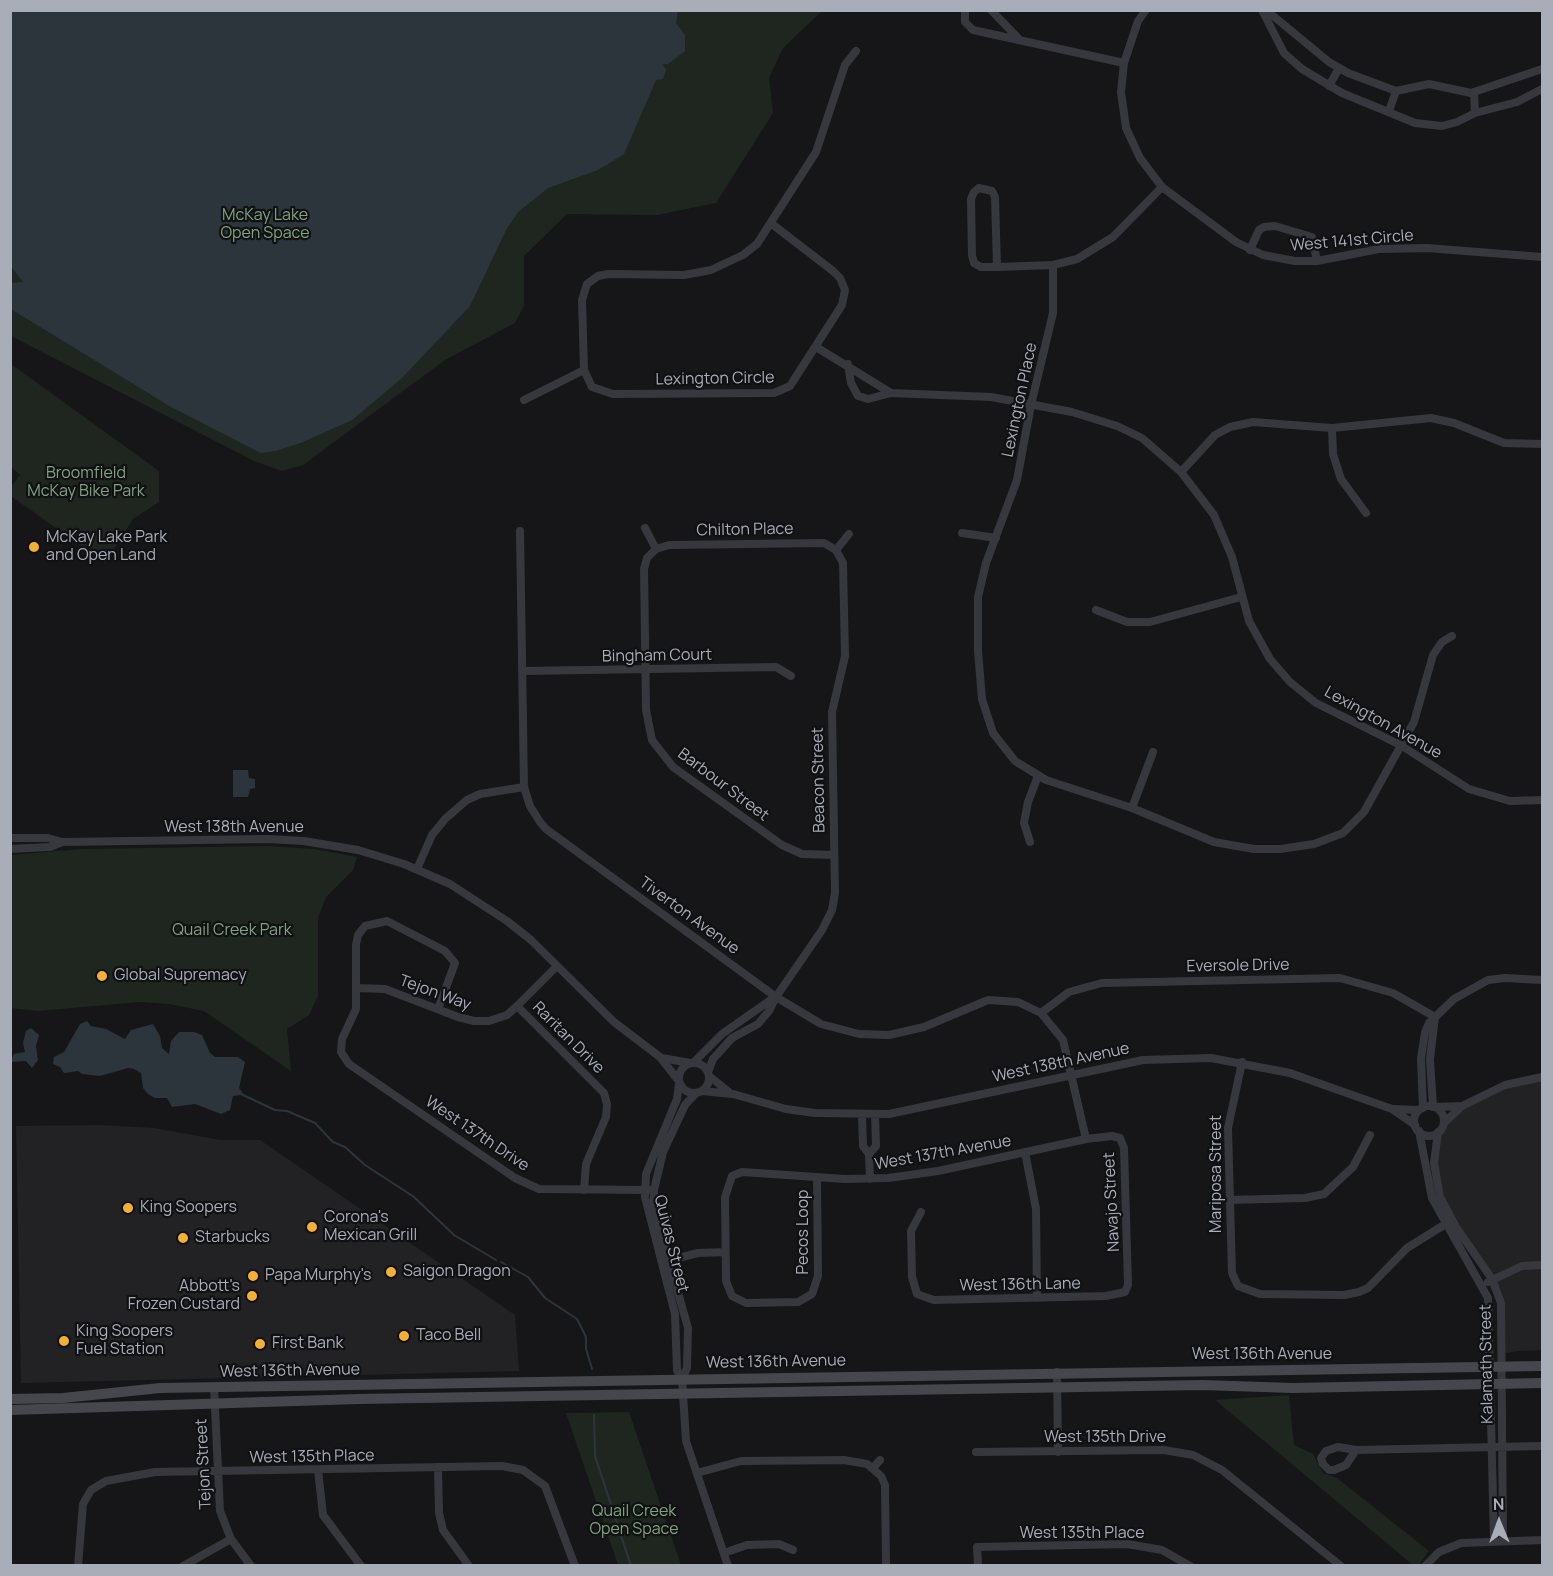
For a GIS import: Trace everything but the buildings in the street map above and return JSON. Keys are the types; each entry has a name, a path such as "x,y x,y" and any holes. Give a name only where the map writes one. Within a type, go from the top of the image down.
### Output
{"main road":[{"name":"West 136th Avenue","path":"10,1399 63,1398 133,1389 214,1387 1542,1366"},
{"name":"West 136th Avenue","path":"10,1410 214,1402 1057,1387 1202,1385 1293,1388 1542,1383"}],"street":[{"path":"965,10 965,22 973,30 1124,63"},
{"path":"991,10 1019,39"},
{"name":"West 141st Circle","path":"1146,10 1138,21 1124,63 1121,92 1126,128 1140,158 1162,187 1250,250 1285,261 1317,261 1378,249 1427,248 1542,257"},
{"path":"1264,10 1339,68 1396,91 1429,84 1474,92 1542,69"},
{"path":"1264,10 1284,53 1329,86 1415,123 1442,126 1457,122 1475,113 1517,102 1542,89"},
{"path":"524,400 584,370 582,297 591,279 608,274 684,274 711,270 751,249 764,237 816,152 845,65 856,51"},
{"path":"1329,86 1339,68"},
{"path":"1389,111 1396,91"},
{"path":"1474,92 1475,113"},
{"path":"996,267 995,197 992,191 979,188 971,199 972,255 974,263 981,267 996,267 1053,265 1077,259 1113,237 1162,187"},
{"name":"Lexington Circle","path":"584,370 592,387 607,394 774,393 790,386 842,305 845,290 843,283 833,271 772,224"},
{"path":"1250,250 1259,230 1264,226 1275,226 1312,237 1317,261"},
{"name":"Lexington Place","path":"1053,265 1053,313 1031,405 1017,480 984,569 978,597 978,651 982,699 999,743 1015,761 1038,776 1132,808 1195,836 1224,845 1254,849 1280,849 1314,844 1343,832 1360,818 1402,746 1421,704 1433,655 1439,645 1452,636"},
{"path":"816,346 891,393"},
{"name":"Lexington Avenue","path":"848,364 851,383 858,396 868,399 891,393 963,394 1031,405 1072,412 1131,432 1152,445 1181,472 1214,515 1232,557 1241,597 1259,642 1290,682 1327,710 1402,746 1477,793 1510,801 1542,800"},
{"path":"1181,472 1215,435 1241,423 1265,422 1332,428 1431,418 1454,423 1495,441 1526,446 1542,444"},
{"path":"1332,428 1333,454 1341,479 1366,513"},
{"path":"645,528 656,549"},
{"name":"Tiverton Avenue","path":"520,531 524,787 530,806 546,829 776,996 821,1024 859,1034 889,1035 924,1027 988,1000 1017,1002 1041,1013 1064,1040 1072,1074"},
{"path":"962,533 996,538"},
{"path":"836,550 849,534"},
{"name":"Chilton Place","path":"656,549 669,545 824,543 836,550"},
{"name":"Barbour Street","path":"656,549 647,558 644,569 648,727 657,748 673,767 782,845 802,854 834,855"},
{"name":"Beacon Street","path":"709,1074 713,1059 732,1038 758,1024 769,1011 776,996 822,930 832,910 835,893 832,712 845,657 843,563 836,550"},
{"path":"1096,610 1127,622 1150,622 1241,597"},
{"name":"Bingham Court","path":"522,671 777,667 791,676"},
{"path":"1132,808 1153,752"},
{"path":"1030,842 1024,823 1028,802 1038,776"},
{"path":"417,869 432,835 445,819 467,800 480,794 524,787"},
{"name":"West 138th Avenue","path":"10,838 48,838 62,842 268,839 304,841 365,852 417,869 450,884 491,909 531,940 614,1022 660,1057 679,1082"},
{"name":"West 138th Avenue","path":"10,849 50,847 62,842"},
{"path":"356,988 358,935 364,926 387,921 445,951 455,963 438,1009"},
{"name":"Tejon Way","path":"356,988 385,989 438,1009 482,1022 498,1019 517,1006 557,966"},
{"name":"Eversole Drive","path":"1041,1013 1069,992 1102,983 1340,978 1393,993 1435,1017"},
{"path":"1542,980 1505,978 1488,980 1454,999 1435,1017 1425,1032 1421,1058 1421,1109 1415,1117 1417,1128 1426,1135 1438,1132 1462,1106 1505,1085 1542,1077"},
{"name":"West 137th Drive","path":"356,988 355,1017 342,1039 340,1052 349,1065 515,1178 539,1189 654,1190"},
{"name":"Beacon Street","path":"692,1063 722,1034 776,996"},
{"name":"Raritan Drive","path":"517,1006 604,1093 607,1104 606,1117 585,1164 584,1190"},
{"path":"1435,1017 1430,1059 1433,1107 1443,1115 1444,1123"},
{"name":"West 138th Avenue","path":"660,1057 692,1063"},
{"name":"West 138th Avenue","path":"699,1092 733,1094 786,1109 862,1115 913,1110 1143,1060 1200,1058 1242,1062 1290,1072 1392,1109 1417,1128"},
{"name":"Mariposa Street","path":"1242,1062 1228,1128 1232,1273 1238,1286 1260,1294 1304,1296 1344,1295 1359,1292 1368,1288 1407,1248 1448,1222"},
{"path":"692,1063 702,1065 709,1074 708,1084 699,1092 686,1091 679,1082 682,1067 692,1063"},
{"name":"West 138th Avenue","path":"709,1074 733,1094"},
{"name":"Navajo Street","path":"1072,1074 1086,1139 1112,1136 1120,1138 1124,1148 1129,1275 1125,1292"},
{"name":"Quivas Street","path":"679,1082 677,1099 653,1151 645,1190 648,1214 675,1314 677,1370 682,1379 685,1434 728,1566"},
{"name":"Quivas Street","path":"682,1379 687,1368 688,1328 654,1207 654,1190 663,1152 685,1105 699,1092"},
{"path":"1421,1109 1462,1106"},
{"name":"West 138th Avenue","path":"1392,1109 1421,1109"},
{"path":"869,1154 876,1146 875,1114"},
{"path":"862,1115 863,1146 869,1154 870,1179"},
{"name":"Kalamath Street","path":"1417,1128 1429,1187 1482,1285 1489,1307 1490,1366 1496,1384 1502,1446 1503,1540"},
{"name":"Kalamath Street","path":"1438,1132 1435,1175 1448,1222 1492,1280 1501,1303 1502,1366 1496,1384 1492,1446 1494,1541"},
{"path":"1230,1200 1305,1198 1323,1194 1353,1167 1370,1135"},
{"name":"West 137th Avenue","path":"732,1176 752,1171 817,1178 870,1179 938,1171 1086,1139"},
{"path":"1025,1152 1036,1209 1037,1298"},
{"name":"Pecos Loop","path":"732,1176 725,1197 728,1289 738,1300 746,1303 798,1302 812,1294 818,1276 817,1178"},
{"name":"West 136th Lane","path":"921,1212 911,1231 912,1277 917,1294 934,1300 1106,1296 1125,1292"},
{"path":"670,1260 698,1253 725,1252"},
{"path":"1482,1285 1522,1266 1542,1265"},
{"path":"1057,1372 1058,1452"},
{"name":"Tejon Street","path":"214,1387 219,1511 231,1539 251,1566"},
{"path":"1356,1450 1542,1446"},
{"name":"West 135th Drive","path":"976,1452 1164,1450 1184,1453 1207,1461 1341,1566"},
{"path":"697,1473 741,1461 856,1460 873,1467 883,1481 886,1492 886,1566"},
{"path":"873,1467 880,1460"},
{"name":"West 135th Place","path":"78,1566 83,1504 91,1490 106,1481 136,1475 216,1472 511,1466 535,1476 551,1497 574,1566"},
{"path":"438,1467 439,1513 443,1530 469,1566"},
{"path":"318,1470 322,1515 361,1566"},
{"path":"183,1566 231,1539"},
{"path":"1425,1566 1446,1548 1468,1542 1542,1540"},
{"path":"724,1552 747,1545 779,1544 793,1550"},
{"name":"West 135th Place","path":"978,1566 978,1547 1138,1545 1161,1550 1190,1566"}],"shaded area":[{"name":"McKay Lake Open Space","path":"11,10 678,11 676,23 685,35 685,51 668,64 663,64 666,70 663,79 656,80 624,154 598,170 548,188 518,212 506,230 470,306 402,378 352,420 303,442 276,451 261,453 171,407 11,309 11,283 23,282 10,265"},
{"path":"233,770 248,770 249,778 255,779 255,788 250,789 248,797 233,797"},
{"path":"87,1021 91,1026 106,1029 125,1039 131,1030 153,1024 160,1036 162,1048 169,1054 171,1041 179,1032 194,1032 202,1035 210,1053 215,1057 238,1057 245,1062 239,1088 241,1095 233,1096 230,1110 221,1114 195,1104 172,1107 167,1098 155,1098 148,1094 143,1088 141,1073 134,1069 128,1068 100,1076 82,1074 78,1071 64,1073 60,1067 53,1064 54,1057 64,1052 80,1024"},
{"path":"31,1028 39,1035 36,1046 38,1060 32,1068 26,1061 10,1062 14,1054 25,1052 23,1043 26,1031"},
{"path":"1542,1077 1542,1350 1502,1354 1501,1303 1492,1280 1452,1220 1435,1175 1438,1133 1444,1123 1487,1093"},
{"path":"101,1125 154,1128 220,1140 260,1140 515,1315 519,1371 21,1383 16,1126"}],"green space":[{"name":"McKay Lake Open Space","path":"823,10 783,48 769,78 773,113 716,203 657,215 567,214 524,256 524,306 515,323 445,360 303,465 282,471 254,461 11,336 10,11"},
{"name":"Broomfield McKay Bike Park","path":"11,364 159,471 159,502 133,519 105,563 11,496 11,487 20,475 11,467"},
{"name":"Quail Creek Park","path":"268,846 314,849 357,857 353,870 326,897 318,918 318,996 309,1015 287,1029 291,1071 204,1011 169,1004 140,1002 38,1011 11,1008 11,855 82,849"},
{"path":"1289,1395 1294,1445 1313,1454 1323,1473 1337,1478 1429,1551 1419,1565 1413,1565 1215,1400"},
{"name":"Quail Creek Open Space","path":"629,1412 681,1565 618,1565 566,1413"}],"waterway":[{"path":"241,1094 275,1110 287,1111 315,1123 333,1142 345,1147 365,1165 414,1197 454,1235 496,1260"},
{"path":"501,1262 528,1277 545,1298 577,1319 586,1337 586,1349 592,1369"},
{"path":"594,1415 595,1456 631,1566"}],"place":[{"name":"McKay Lake Park and Open Land","path":"34,547"},
{"name":"Global Supremacy","path":"102,976"},
{"name":"King Soopers","path":"128,1208"},
{"name":"Corona's Mexican Grill","path":"312,1227"},
{"name":"Starbucks","path":"183,1238"},
{"name":"Saigon Dragon","path":"391,1272"},
{"name":"Papa Murphy's","path":"253,1276"},
{"name":"Abbott's Frozen Custard","path":"252,1296"},
{"name":"Taco Bell","path":"404,1336"},
{"name":"King Soopers Fuel Station","path":"64,1341"},
{"name":"First Bank","path":"260,1344"}]}
